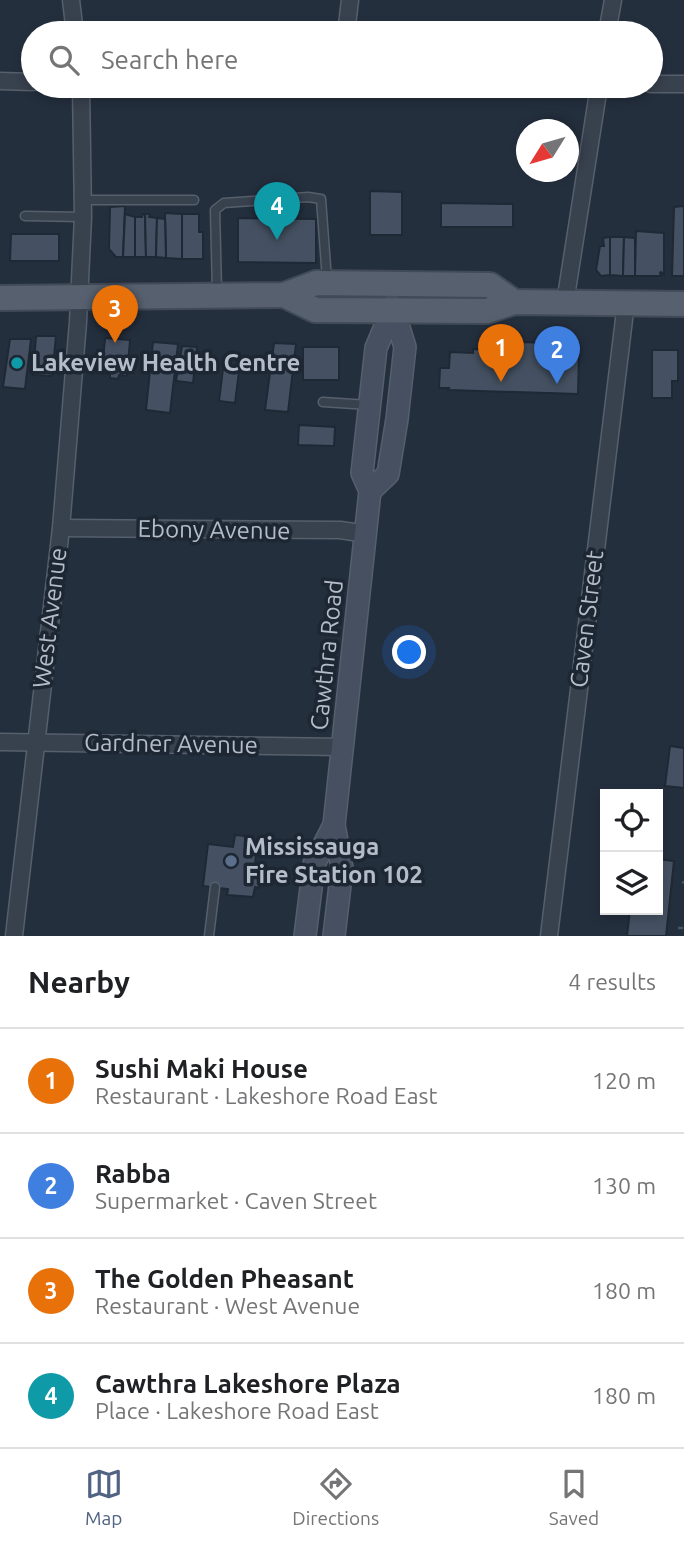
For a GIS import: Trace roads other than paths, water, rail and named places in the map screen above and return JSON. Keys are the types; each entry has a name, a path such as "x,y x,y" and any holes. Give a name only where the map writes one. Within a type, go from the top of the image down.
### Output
{"main road":[{"path":"0,298 284,295 316,283 393,283 490,285 514,302"},
{"name":"Cawthra Road","path":"334,936 342,868 334,825 370,491 362,473 376,348 392,310 393,283"},
{"path":"284,295 315,310 487,311 514,302 684,304"},
{"name":"Cawthra Road","path":"370,491 388,474 397,419 405,347 392,310"},
{"name":"Cawthra Road","path":"304,936 314,864 334,825"}],"street":[{"path":"71,0 74,21"},
{"path":"347,21 350,0"},
{"path":"609,21 613,0"},
{"path":"0,81 21,82"},
{"path":"663,84 684,84"},
{"name":"West Avenue","path":"14,936 61,528 79,299 82,208 80,98"},
{"path":"565,303 597,98"},
{"name":"Caven Street","path":"549,936 626,303"},
{"name":"Ebony Avenue","path":"61,528 340,530 367,534"},
{"name":"Gardner Avenue","path":"0,742 343,747"}],"lane":[{"path":"217,297 215,210 224,203 307,197 321,199 327,283"},
{"path":"25,216 82,208 194,201"},
{"path":"323,402 370,405"},
{"path":"209,936 215,887"}],"place":[{"name":"Cawthra Lakeshore Plaza","path":"277,240"},
{"name":"The Golden Pheasant","path":"115,343"},
{"name":"Lakeview Health Centre","path":"17,363"},
{"name":"Sushi Maki House","path":"501,382"},
{"name":"Rabba","path":"557,384"},
{"name":"Mississauga Fire Station 102","path":"231,861"}]}
